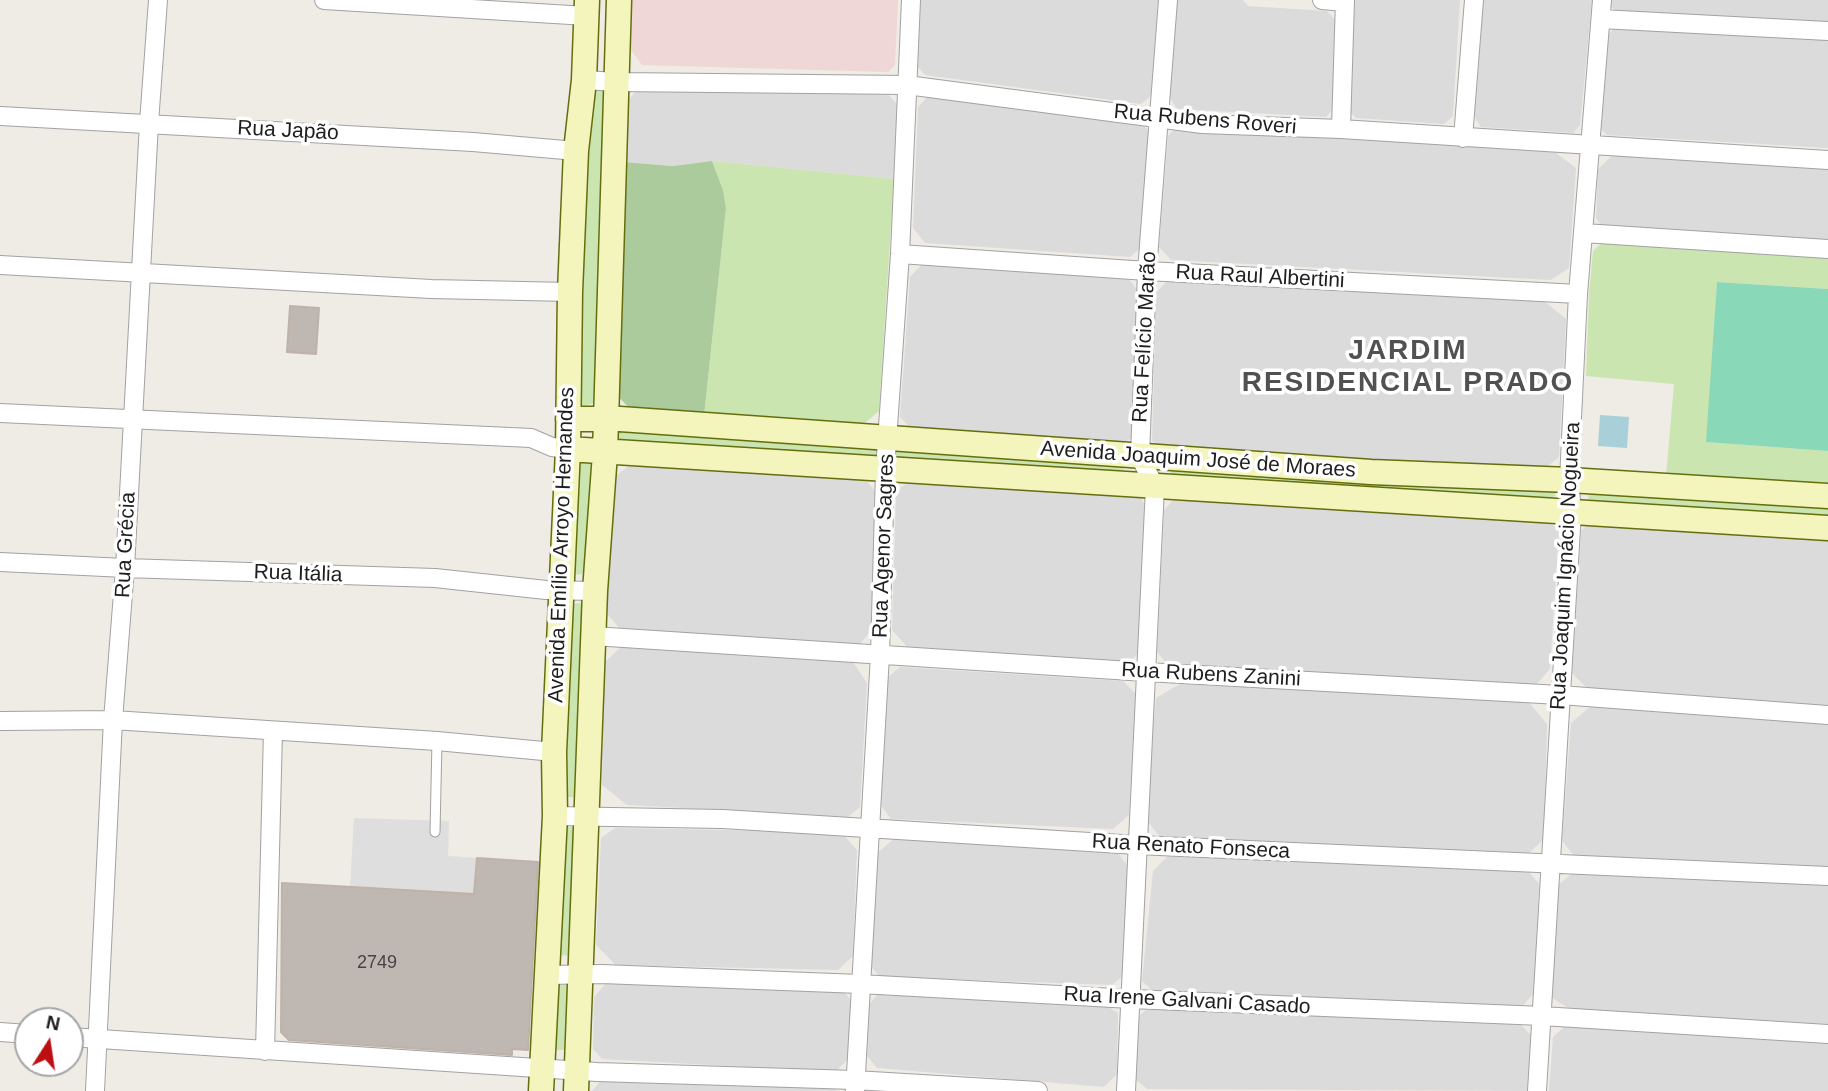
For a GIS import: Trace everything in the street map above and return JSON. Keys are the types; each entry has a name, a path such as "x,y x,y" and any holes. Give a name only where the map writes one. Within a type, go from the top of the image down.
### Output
{"street":[{"name":"Rua Grécia","path":"95,1091 113,720 125,568 158,0"},
{"path":"324,0 587,8"},
{"name":"Avenida Emílio Arroyo Hernandes","path":"577,1080 595,591 605,453 619,0"},
{"name":"Rua Agenor Sagres","path":"855,1085 880,655 885,470 900,254 911,0"},
{"name":"Rua Felício Marão","path":"1155,486 1140,457 1147,271 1168,0"},
{"path":"1322,0 1345,1 1341,130"},
{"path":"1463,138 1475,0"},
{"name":"Rua Joaquim Ignácio Nogueira","path":"1537,1091 1572,512 1569,480 1578,294 1602,0"},
{"name":"Avenida Emílio Arroyo Hernandes","path":"542,1079 555,816 554,752 568,449 570,292 576,151 584,80 587,8"},
{"path":"1601,19 1828,31"},
{"name":"Rua Rubens Roveri","path":"584,80 908,85 1202,124 1828,160"},
{"name":"Rua Japão","path":"0,117 473,142 576,151"},
{"path":"1584,233 1828,248"},
{"name":"Rua Raul Albertini","path":"900,254 1147,271 1578,294"},
{"path":"0,265 431,289 570,292"},
{"path":"0,413 531,438 552,447 568,449"},
{"name":"Avenida Joaquim José de Moraes","path":"568,419 605,418 1371,472 1569,480 1828,496"},
{"path":"531,438 552,430 568,419"},
{"name":"Avenida Joaquim José de Moraes","path":"568,449 1372,502 1828,528"},
{"path":"1126,1091 1155,486"},
{"name":"Rua Itália","path":"0,562 435,578 595,591"},
{"name":"Rua Rubens Zanini","path":"593,636 1146,672 1560,695 1828,715"},
{"path":"0,722 113,720 437,741 554,752"},
{"path":"265,1051 273,731"},
{"name":"Rua Renato Fonseca","path":"555,816 723,819 1137,845 1828,876"},
{"name":"Rua Irene Galvani Casado","path":"546,975 602,974 860,984 1131,999 1542,1016 1828,1034"},
{"path":"84,1038 265,1051 542,1079 1038,1091"}],"lane":[{"path":"435,832 437,741"}],"shaded area":[{"path":"629,0 898,0 895,65 888,72 642,65 628,46"},
{"path":"920,0 1158,0 1151,96 1141,104 925,75 917,66"},
{"path":"1176,0 1243,0 1248,6 1327,11 1336,21 1333,109 1326,117 1177,109 1170,98"},
{"path":"1352,0 1460,0 1453,116 1444,124 1356,118 1348,110"},
{"path":"1483,0 1592,0 1580,125 1573,133 1481,127 1474,116"},
{"path":"1611,0 1828,0 1828,25 1618,14 1610,5"},
{"path":"1617,26 1828,37 1828,148 1607,135 1599,127 1608,34"},
{"path":"643,82 885,91 897,104 894,179 712,161 673,166 625,162 627,102"},
{"path":"930,94 1141,123 1151,133 1142,247 1130,257 925,243 913,228 918,107"},
{"path":"1177,127 1552,150 1576,168 1569,268 1551,280 1171,260 1159,247 1168,136"},
{"path":"1614,154 1828,166 1828,242 1603,228 1596,218 1598,169"},
{"path":"923,263 1128,277 1139,293 1133,436 1122,447 912,430 900,417 910,277"},
{"path":"1169,279 1543,300 1566,319 1559,457 1543,470 1161,449 1152,441 1156,293"},
{"path":"635,461 862,475 875,491 871,631 859,645 620,629 604,610 613,478"},
{"path":"912,478 1136,491 1147,508 1140,652 1129,662 908,648 892,630 896,492"},
{"path":"1179,494 1544,516 1559,531 1550,669 1536,685 1167,664 1157,652 1164,510"},
{"path":"1594,519 1828,535 1828,706 1587,688 1572,673 1581,531"},
{"path":"623,645 853,662 867,683 860,807 848,817 627,805 602,785 604,663"},
{"path":"900,667 1123,681 1136,694 1129,815 1113,829 891,819 880,804 886,679"},
{"path":"1180,684 1527,700 1547,724 1544,839 1529,853 1161,838 1144,817 1156,698"},
{"path":"1591,706 1828,723 1828,867 1575,857 1562,841 1571,723"},
{"path":"354,818 449,821 448,856 477,858 474,894 350,887"},
{"path":"615,828 841,832 857,850 853,956 838,970 616,965 596,945 601,838"},
{"path":"895,838 1117,852 1128,866 1124,975 1112,985 880,977 870,965 877,853"},
{"path":"1172,852 1529,872 1539,884 1534,993 1520,1009 1154,992 1142,981 1153,871"},
{"path":"1574,872 1828,884 1828,1024 1573,1011 1552,998 1558,885"},
{"path":"608,981 842,988 851,1001 848,1059 835,1072 602,1059 593,1049 594,997"},
{"path":"880,991 1103,1003 1118,1013 1117,1074 1104,1087 877,1068 867,1056 869,1005"},
{"path":"1150,1006 1520,1024 1530,1034 1530,1091 1147,1089 1136,1080 1137,1018"},
{"path":"1566,1025 1828,1042 1828,1091 1549,1091 1553,1037"},
{"path":"602,1079 832,1087 837,1091 592,1091"}],"green space":[{"path":"594,89 607,92 597,399 584,406 580,404 582,152"},
{"path":"712,161 894,179 879,411 860,427 704,416 726,208 723,190"},
{"path":"712,161 723,190 726,208 704,416 632,411 615,393 624,162 673,166"},
{"path":"1602,243 1828,258 1828,289 1717,282 1707,442 1828,451 1828,487 1666,477 1674,384 1586,376 1593,251"},
{"path":"1717,282 1828,289 1828,451 1706,442"},
{"path":"622,430 876,447 877,452 876,456 617,443 617,435"},
{"path":"895,448 1123,463 1124,472 898,464 891,451"},
{"path":"577,461 590,462 592,466 586,572 578,575 574,573"},
{"path":"1171,469 1554,488 1556,492 1553,500 1171,478"},
{"path":"1589,491 1828,504 1828,520 1591,503 1588,500"},
{"path":"580,603 586,610 577,797 567,797 560,788 572,604"},
{"path":"563,826 574,827 572,956 562,955 556,947"},
{"path":"559,979 569,980 566,1050 556,1050 551,1041"}],"water":[{"path":"1600,415 1629,417 1627,448 1598,446"}],"building":[{"path":"290,306 319,308 316,354 287,352"},
{"path":"477,858 538,862 528,1050 512,1049 512,1055 289,1040 281,1032 282,883 474,894"}],"district":[{"name":"JARDIM RESIDENCIAL PRADO","path":"1408,367"}]}
